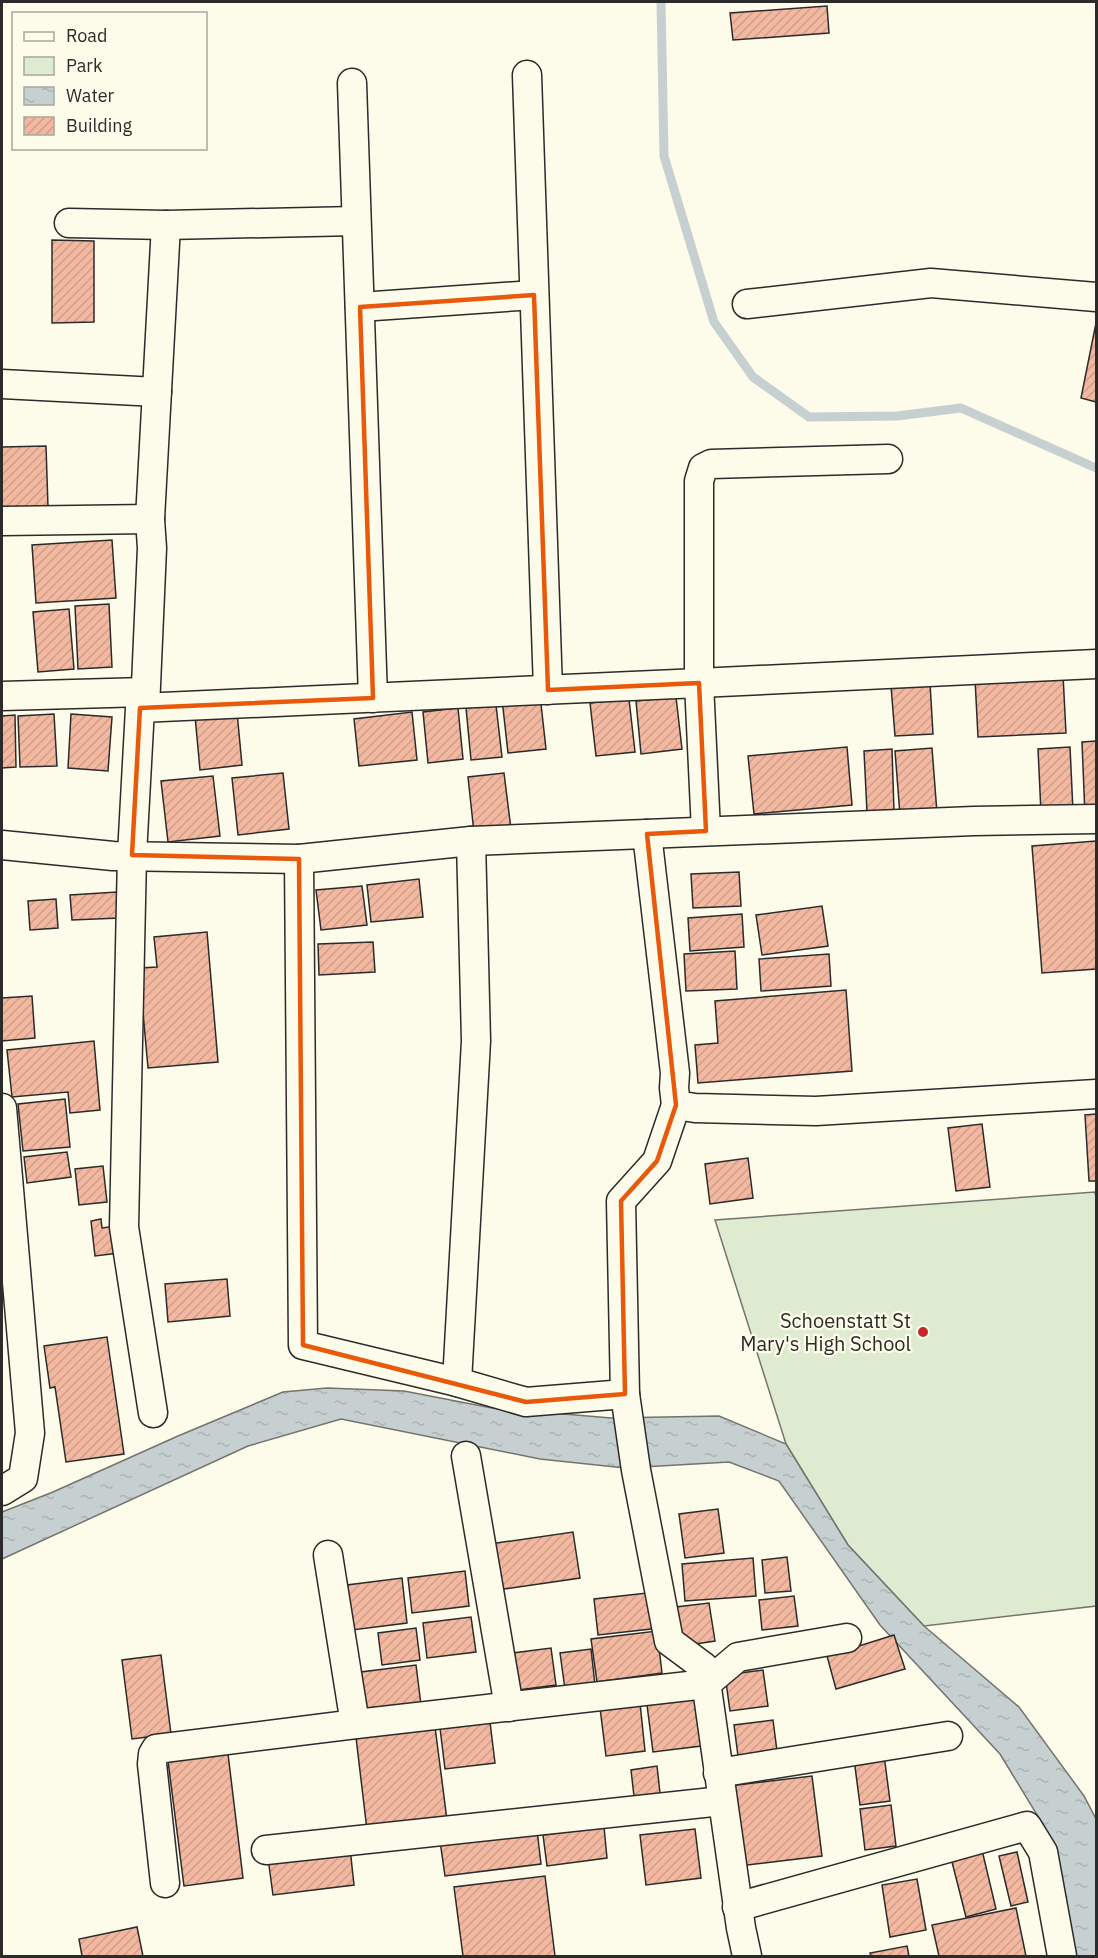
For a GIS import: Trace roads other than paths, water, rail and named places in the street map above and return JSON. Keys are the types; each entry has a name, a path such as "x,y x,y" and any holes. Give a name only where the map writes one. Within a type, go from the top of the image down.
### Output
{"street":[{"path":"527,75 548,690"},
{"path":"352,83 373,698"},
{"path":"69,223 166,225 356,220"},
{"path":"153,1413 124,1227 132,855 140,708 145,700 152,548 150,519 166,225"},
{"path":"747,304 931,283 1096,297"},
{"path":"360,307 534,295"},
{"path":"2,384 157,392"},
{"path":"706,831 699,683 699,480 703,468 711,464 888,459"},
{"path":"2,521 150,519"},
{"path":"2,696 145,700 373,698 1096,664"},
{"path":"2,846 113,856 299,859 471,841 974,821 1096,819"},
{"path":"647,834 675,1073 676,1105 657,1161 621,1201 627,1406 632,1447 669,1641 704,1667 737,1907 747,1956"},
{"path":"457,1382 476,1041 471,841"},
{"path":"299,859 303,1345 457,1382 526,1402 627,1406"},
{"path":"676,1105 695,1108 816,1111 1096,1094"},
{"path":"2,1108 30,1433 23,1478 2,1491"},
{"path":"466,1456 509,1707"},
{"path":"328,1555 355,1724"},
{"path":"165,1883 152,1764 156,1749 706,1684 738,1657 847,1638"},
{"path":"266,1850 720,1787 948,1736"},
{"path":"737,1907 1027,1826 1043,1852 1062,1956"}],"water":[{"path":"327,1388 404,1391 492,1408 611,1418 719,1416 786,1444 848,1545 924,1626 1019,1707 1084,1796 1096,1819 1096,1956 1071,1956 1060,1880 1045,1828 1000,1754 880,1625 779,1481 729,1462 625,1468 540,1459 341,1419 248,1446 2,1559 2,1512 283,1392"}],"waterway":[{"path":"661,2 664,156 714,322 753,377 809,417 897,416 961,408 1096,468"}],"place":[{"name":"Schoenstatt St Mary's High School","path":"923,1332"}]}
